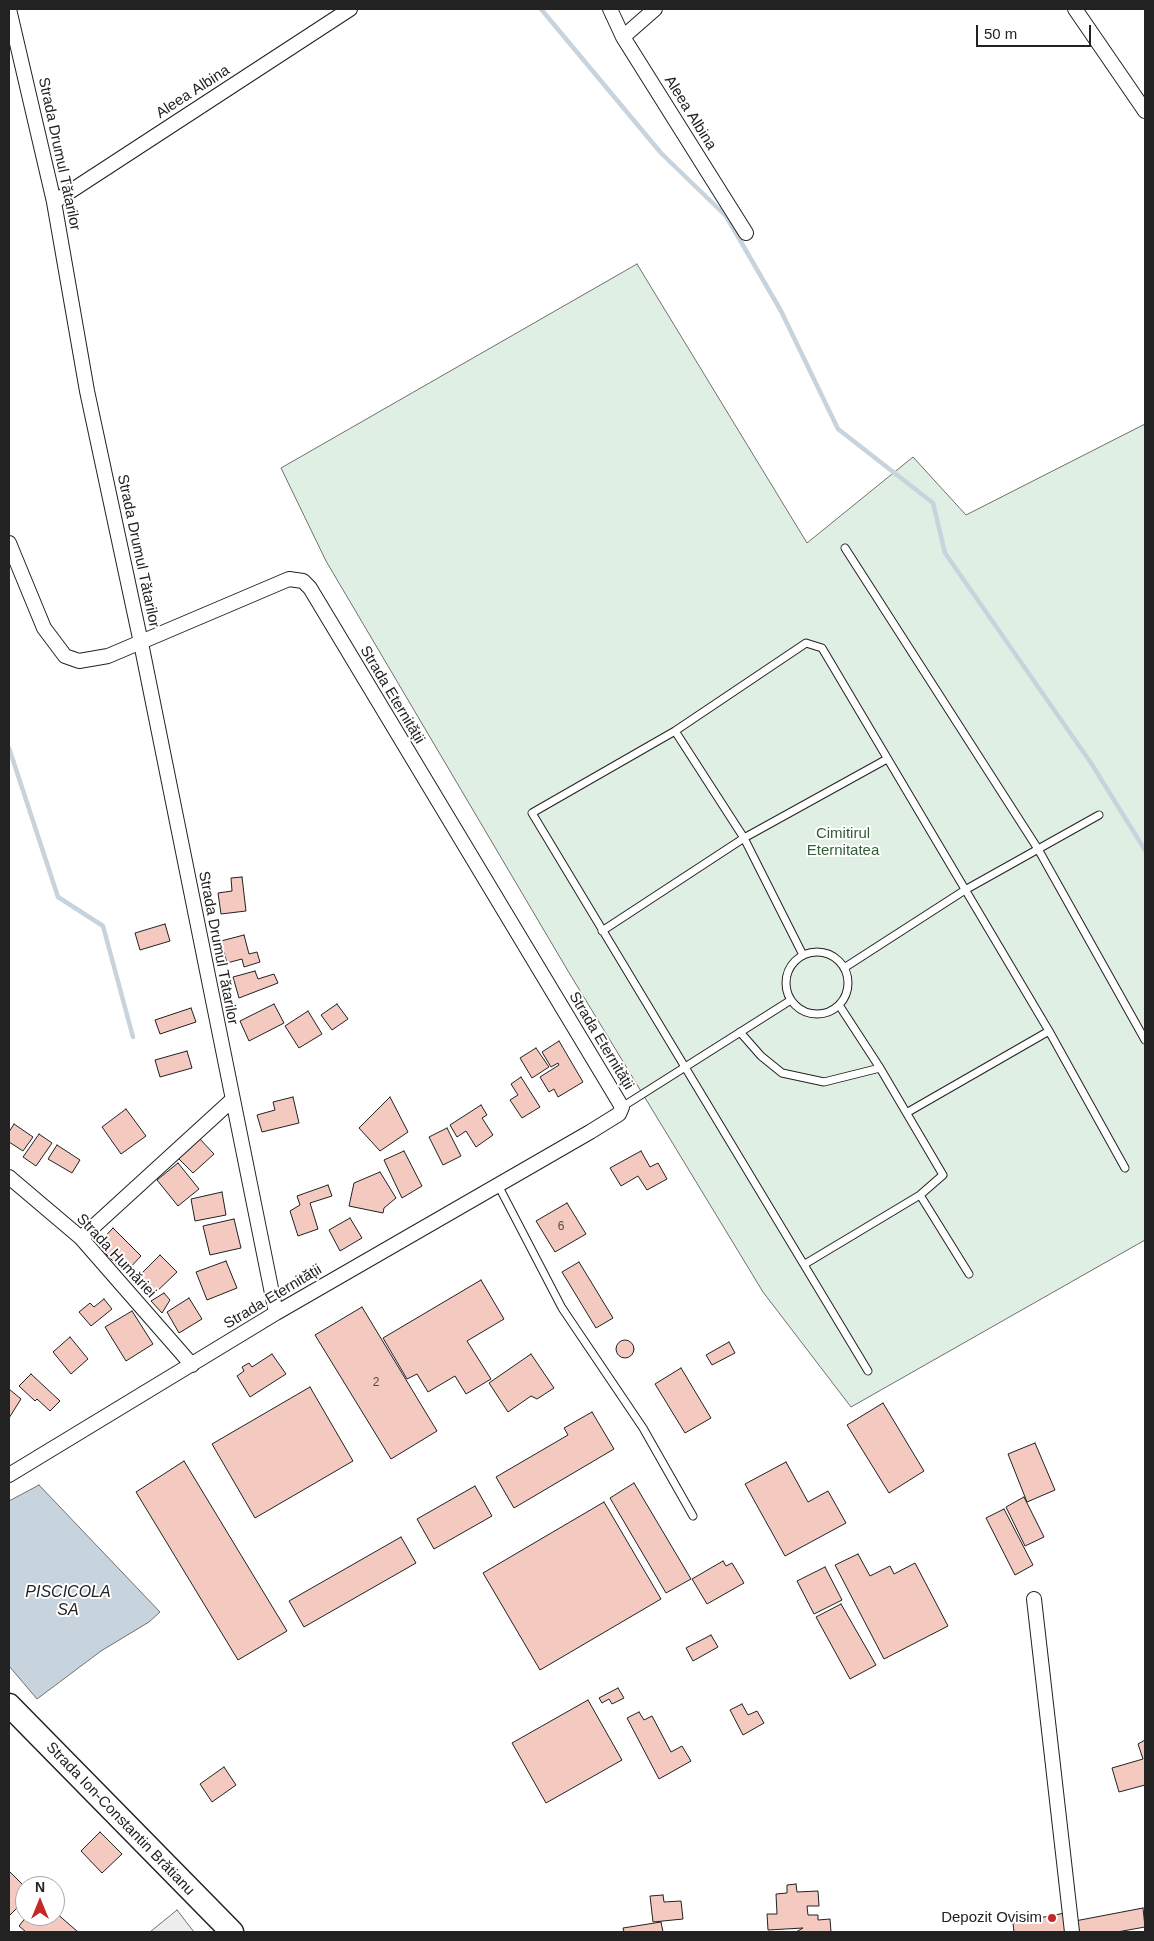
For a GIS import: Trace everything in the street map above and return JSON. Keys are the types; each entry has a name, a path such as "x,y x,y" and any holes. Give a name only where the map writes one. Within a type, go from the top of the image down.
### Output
{"main road":[{"name":"Strada Ion-Constantin Brătianu","path":"9,1705 232,1932"}],"street":[{"name":"Strada Drumul Tătarilor","path":"10,9 54,202 87,391 141,643 231,1101 276,1313"},
{"name":"Aleea Albina","path":"54,202 350,9"},
{"name":"Aleea Albina","path":"610,9 623,37 746,233"},
{"path":"623,37 655,9"},
{"path":"1075,9 1145,111"},
{"path":"9,543 44,628 65,656 78,661 108,656 141,643"},
{"name":"Strada Eternității","path":"9,1475 276,1313 620,1114 622,1107 310,588 303,581 289,579 141,643"},
{"path":"81,1238 231,1101"},
{"name":"Strada Humăriei","path":"9,1177 81,1238 192,1365"},
{"path":"1034,1599 1072,1932"}],"lane":[{"path":"845,548 1038,849 1145,1040"},
{"path":"868,1371 532,813 675,730 806,644 822,648 1048,1031 1125,1168"},
{"path":"675,730 744,838 803,956"},
{"path":"602,931 744,838 888,759"},
{"path":"844,968 965,890 1099,815"},
{"path":"818,952 829,954 838,960 844,968 848,988 839,1005 821,1014 811,1014 802,1010 791,1000 786,986 787,975 791,966 803,956 818,952"},
{"path":"622,1107 791,1000"},
{"path":"805,1264 920,1195 943,1175 908,1112 839,1005"},
{"path":"908,1112 1048,1031"},
{"path":"740,1032 761,1056 782,1073 824,1082 880,1068"},
{"path":"498,1185 562,1308 643,1428 693,1516"},
{"path":"920,1195 968,1274"}],"green space":[{"name":"Cimitirul Eternitatea","path":"637,264 807,543 913,457 966,515 1145,424 1145,1240 851,1407 763,1292 568,971 326,561 281,468"}],"shaded area":[{"path":"177,1910 194,1932 150,1932"}],"water":[{"name":"PISCICOLA SA","path":"39,1485 160,1612 149,1622 101,1651 37,1699 9,1666 9,1501"}],"building":[{"path":"242,877 246,911 221,914 218,893 232,891 231,878"},
{"path":"165,924 170,941 140,950 135,933"},
{"path":"244,935 249,954 257,952 260,962 244,967 242,959 227,963 221,941"},
{"path":"255,971 258,979 274,974 278,983 239,998 233,977"},
{"path":"274,1004 284,1023 249,1041 240,1021"},
{"path":"337,1004 348,1019 332,1030 321,1015"},
{"path":"191,1008 196,1022 160,1034 155,1020"},
{"path":"308,1011 322,1034 299,1048 285,1026"},
{"path":"559,1041 583,1082 558,1097 554,1089 549,1092 540,1077 559,1065 558,1063 551,1067 542,1052"},
{"path":"536,1048 549,1067 532,1078 520,1058"},
{"path":"187,1051 192,1068 160,1077 155,1060"},
{"path":"521,1077 540,1107 522,1118 510,1100 518,1095 511,1084"},
{"path":"293,1097 299,1123 262,1132 257,1115 275,1110 273,1102"},
{"path":"390,1097 408,1132 380,1151 359,1128"},
{"path":"481,1105 487,1115 482,1118 493,1135 476,1147 466,1131 457,1137 450,1125"},
{"path":"126,1109 146,1136 121,1154 102,1127"},
{"path":"14,1124 33,1137 23,1151 9,1142 9,1132"},
{"path":"447,1128 461,1156 443,1165 429,1137"},
{"path":"39,1134 52,1143 36,1166 23,1157"},
{"path":"198,1137 214,1154 193,1173 177,1157"},
{"path":"57,1145 80,1160 72,1173 48,1159"},
{"path":"404,1151 422,1186 402,1198 384,1160"},
{"path":"641,1151 650,1167 658,1163 667,1179 647,1190 638,1176 621,1186 610,1168"},
{"path":"178,1163 199,1189 178,1206 157,1180"},
{"path":"380,1172 396,1198 384,1208 383,1213 349,1206 354,1183"},
{"path":"328,1185 332,1196 310,1203 318,1229 298,1236 290,1211 300,1205 297,1196"},
{"path":"222,1192 226,1215 195,1221 191,1199"},
{"path":"567,1203 586,1234 555,1252 536,1221"},
{"path":"350,1218 362,1238 340,1251 329,1230"},
{"path":"234,1219 241,1248 210,1255 203,1226"},
{"path":"113,1228 141,1256 125,1273 97,1245"},
{"path":"160,1255 177,1272 150,1298 134,1281"},
{"path":"226,1261 237,1288 207,1300 196,1272"},
{"path":"579,1262 613,1318 596,1328 562,1272"},
{"path":"481,1280 504,1319 467,1341 491,1379 466,1394 455,1376 428,1392 417,1374 407,1379 383,1338"},
{"path":"164,1293 170,1300 162,1313 151,1301"},
{"path":"189,1298 202,1319 179,1333 167,1312"},
{"path":"104,1299 112,1309 91,1326 79,1312 90,1303 94,1307"},
{"path":"362,1307 437,1431 391,1459 315,1335"},
{"path":"132,1311 153,1344 126,1361 105,1327"},
{"path":"70,1337 88,1359 71,1374 53,1352"},
{"path":"621,1340 629,1340 634,1345 632,1356 621,1358 616,1353 616,1345"},
{"path":"729,1342 735,1353 712,1365 706,1355"},
{"path":"272,1354 286,1374 250,1397 237,1376 244,1371 242,1367 249,1363 252,1367"},
{"path":"531,1354 554,1388 537,1399 531,1396 508,1412 489,1383"},
{"path":"681,1368 711,1418 685,1433 655,1384"},
{"path":"31,1374 60,1401 50,1411 37,1399 35,1401 19,1386"},
{"path":"310,1387 353,1461 255,1518 212,1444"},
{"path":"9,1389 21,1399 9,1418"},
{"path":"883,1403 924,1471 889,1493 847,1425"},
{"path":"592,1412 614,1449 514,1508 496,1477 568,1435 564,1428"},
{"path":"1035,1443 1055,1490 1027,1502 1008,1454"},
{"path":"184,1461 287,1631 238,1660 136,1492"},
{"path":"786,1462 808,1502 828,1491 846,1523 785,1556 745,1484"},
{"path":"634,1483 691,1579 666,1593 610,1498"},
{"path":"475,1486 492,1516 434,1549 417,1519"},
{"path":"1024,1497 1044,1537 1025,1546 1006,1507"},
{"path":"604,1502 661,1599 540,1670 483,1573"},
{"path":"1004,1509 1033,1565 1015,1575 986,1518"},
{"path":"401,1537 416,1563 304,1627 289,1601"},
{"path":"858,1554 870,1576 890,1566 894,1574 915,1563 948,1626 884,1659 835,1565"},
{"path":"723,1561 726,1566 732,1563 744,1583 707,1604 692,1579"},
{"path":"825,1567 842,1600 814,1614 797,1581"},
{"path":"841,1604 876,1665 850,1679 816,1617"},
{"path":"711,1635 718,1647 693,1661 686,1648"},
{"path":"618,1688 624,1698 612,1704 609,1699 602,1703 599,1698"},
{"path":"588,1700 622,1760 546,1803 512,1743"},
{"path":"742,1704 748,1715 757,1711 764,1723 743,1735 730,1710"},
{"path":"639,1712 644,1720 652,1716 671,1752 682,1746 691,1761 659,1779 627,1718"},
{"path":"1145,1740 1145,1785 1119,1792 1112,1768 1143,1759 1138,1744"},
{"path":"224,1767 236,1785 212,1802 200,1784"},
{"path":"100,1832 122,1854 102,1873 81,1851"},
{"path":"9,1871 15,1877 15,1910 9,1916"},
{"path":"796,1884 797,1892 818,1891 819,1906 807,1906 808,1915 818,1915 818,1920 830,1919 831,1932 796,1932 803,1928 768,1930 767,1914 777,1914 776,1894 787,1893 787,1885"},
{"path":"663,1895 664,1902 681,1901 683,1919 653,1922 650,1896"},
{"path":"1143,1908 1145,1927 1117,1932 1077,1932 1075,1921"},
{"name":"Depozit Ovisim","path":"1065,1913 1069,1932 1014,1932 1013,1923"},
{"path":"65,1921 78,1932 26,1932 19,1926 65,1926"},
{"path":"661,1922 663,1932 624,1932 623,1928"}],"waterway":[{"path":"541,9 661,153 726,216 781,311 838,429 933,503 945,553 1091,763 1145,850"},
{"path":"9,748 58,897 103,926 133,1037"}],"place":[{"name":"Depozit Ovisim","path":"1052,1918"}]}
